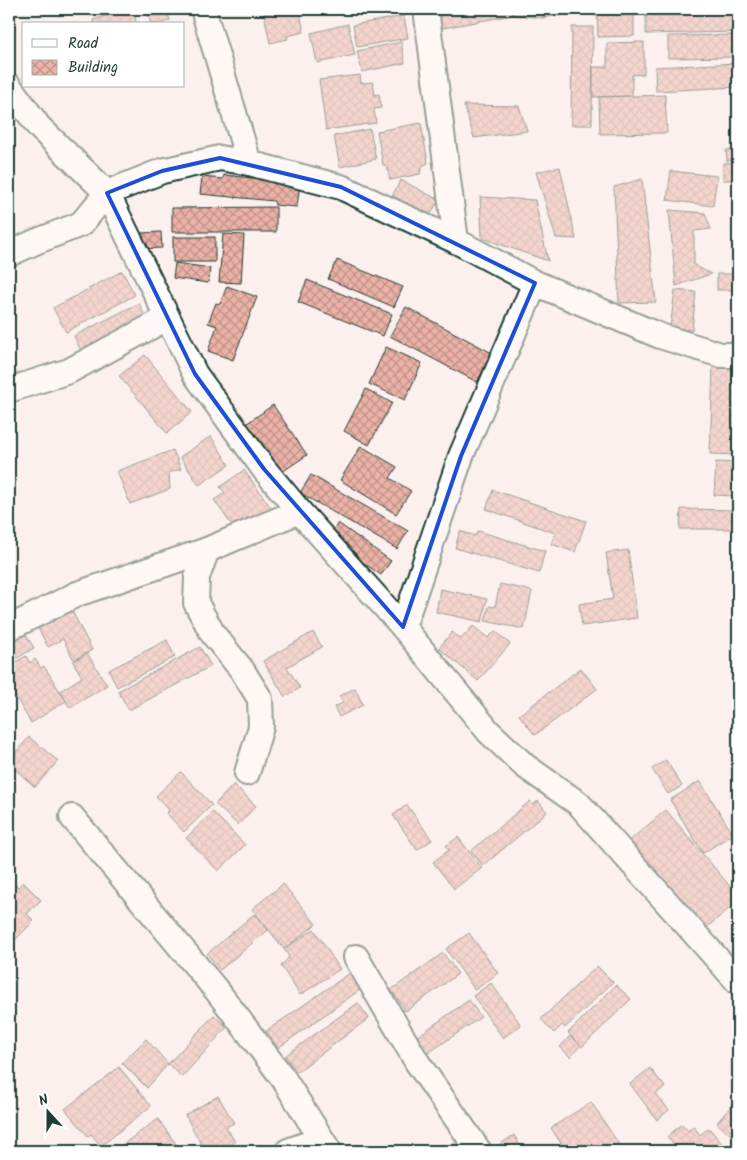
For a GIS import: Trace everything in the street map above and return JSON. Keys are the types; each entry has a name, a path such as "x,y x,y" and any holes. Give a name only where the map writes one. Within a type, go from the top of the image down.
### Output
{"street":[{"path":"203,9 249,163"},
{"path":"426,9 456,241"},
{"path":"9,86 39,127 107,193 195,374 264,469 403,627 488,732 525,766 578,804 738,982"},
{"path":"9,254 81,224 107,193 162,171 220,158 249,163 341,186 456,241 535,283 660,336 721,356 738,355"},
{"path":"403,627 461,456 535,283"},
{"path":"9,390 68,371 167,318"},
{"path":"9,628 78,594 207,550 299,511"},
{"path":"207,550 197,578 196,602 213,634 242,670 260,699 261,727 247,773"},
{"path":"72,817 224,1000 284,1078 325,1145 288,1151"},
{"path":"356,958 417,1062 479,1151"}],"highlighted area":[{"path":"220,158 341,187 535,283 461,456 403,627 264,469 195,374 107,193 162,171"}],"building":[{"path":"126,9 132,9 136,22 94,22 93,20"},
{"path":"146,9 166,9 170,20 150,22"},
{"path":"286,9 299,9 304,32 287,36 288,39 270,43 264,14"},
{"path":"432,9 512,9 513,15 443,28"},
{"path":"512,9 541,9 543,18 513,15"},
{"path":"542,9 583,9 584,11 543,18"},
{"path":"597,9 634,9 634,36 598,37"},
{"path":"738,9 738,32 646,34 646,10"},
{"path":"404,16 408,38 357,47 353,25"},
{"path":"348,24 355,55 317,63 311,33"},
{"path":"572,27 593,27 592,125 571,125"},
{"path":"738,35 738,57 668,58 668,36"},
{"path":"401,42 405,63 362,72 357,51"},
{"path":"644,42 644,74 632,75 632,96 593,97 593,67 607,67 607,43"},
{"path":"738,63 738,87 656,91 655,67"},
{"path":"360,75 361,83 373,82 375,95 379,94 381,108 374,109 376,123 326,130 319,80"},
{"path":"665,95 667,133 600,134 599,97"},
{"path":"734,101 738,101 738,115 735,115"},
{"path":"464,105 519,106 527,131 474,138"},
{"path":"421,123 428,163 422,166 420,174 390,180 387,166 383,165 377,131"},
{"path":"370,129 376,159 340,167 334,136"},
{"path":"726,150 738,150 738,160 727,161"},
{"path":"723,163 738,163 738,180 723,180"},
{"path":"560,167 576,239 556,238 536,172"},
{"path":"671,171 717,176 713,206 667,200"},
{"path":"224,175 300,183 297,207 275,205 274,201 200,194 202,177 223,179"},
{"path":"642,179 656,302 619,303 614,187"},
{"path":"401,180 439,200 430,215 392,196"},
{"path":"733,183 738,183 738,197 733,196"},
{"path":"480,197 535,200 548,261 482,238"},
{"path":"276,207 276,232 172,232 172,208"},
{"path":"669,210 705,213 711,229 694,231 694,265 711,274 676,286"},
{"path":"161,232 162,248 141,249 141,233"},
{"path":"223,234 244,235 241,283 219,282"},
{"path":"173,237 215,237 215,262 173,262"},
{"path":"337,260 403,287 394,307 328,279"},
{"path":"175,263 210,268 208,283 173,278"},
{"path":"122,271 135,295 66,332 53,308"},
{"path":"717,274 738,274 738,290 717,290"},
{"path":"307,280 392,314 383,336 298,302"},
{"path":"227,286 257,297 233,360 208,351 217,326 208,323 216,303 220,304"},
{"path":"675,290 696,292 692,330 670,328"},
{"path":"139,303 147,321 82,353 74,336"},
{"path":"406,307 492,353 477,382 390,336"},
{"path":"386,347 422,363 405,400 369,384"},
{"path":"145,355 192,412 167,433 119,376"},
{"path":"713,366 738,367 738,455 710,454"},
{"path":"366,389 392,403 369,445 344,431"},
{"path":"273,405 307,455 279,474 246,424"},
{"path":"211,436 229,465 199,485 180,457"},
{"path":"361,446 397,467 390,478 411,491 396,514 340,480"},
{"path":"173,450 181,469 169,473 170,489 130,504 117,471"},
{"path":"716,462 738,463 738,487 735,487 735,496 714,495"},
{"path":"244,470 272,509 238,534 214,500 225,493 220,487"},
{"path":"311,475 408,531 397,549 300,493"},
{"path":"493,490 586,521 575,552 551,544 555,533 486,509"},
{"path":"681,509 738,510 738,529 680,529"},
{"path":"338,523 391,561 381,575 328,538"},
{"path":"460,531 475,536 478,531 545,551 539,573 455,548"},
{"path":"628,550 637,618 582,626 579,604 613,599 606,553"},
{"path":"500,584 532,591 524,629 485,621 489,606 495,607"},
{"path":"440,589 487,599 482,622 436,612"},
{"path":"71,609 92,650 74,660 63,639 48,647 37,626"},
{"path":"473,626 488,638 495,631 510,644 478,681 439,648 452,632 461,639"},
{"path":"24,632 34,648 9,663 9,642"},
{"path":"313,632 322,647 287,667 300,688 285,697 263,661"},
{"path":"167,640 175,657 117,687 109,670"},
{"path":"200,647 211,666 129,710 118,691"},
{"path":"87,653 107,685 70,708 60,691 82,677 73,662"},
{"path":"26,656 30,663 35,659 41,668 44,666 66,701 31,723 9,686 9,666"},
{"path":"581,668 597,689 535,735 519,715"},
{"path":"355,688 363,705 339,717 334,707 343,703 339,696"},
{"path":"29,737 58,761 35,787 9,764 9,760"},
{"path":"666,760 682,786 668,794 652,769"},
{"path":"181,772 212,805 184,832 166,813 169,810 156,796"},
{"path":"700,781 733,834 703,853 670,800"},
{"path":"234,784 256,806 238,825 215,804"},
{"path":"9,796 14,801 9,806"},
{"path":"530,801 533,805 538,801 547,812 483,866 471,851"},
{"path":"407,805 432,840 417,850 393,815"},
{"path":"666,810 738,896 738,901 705,929 629,841"},
{"path":"213,812 245,845 218,871 186,838"},
{"path":"458,837 482,868 454,889 433,862 449,850 446,846"},
{"path":"12,881 18,887 23,882 41,900 27,914 34,921 9,946 9,885"},
{"path":"283,884 316,924 284,949 252,909"},
{"path":"254,914 268,930 220,970 207,954"},
{"path":"314,929 340,969 300,995 281,966 289,957 284,949"},
{"path":"469,933 498,973 475,990 446,949"},
{"path":"443,953 458,974 406,1011 391,990"},
{"path":"597,966 613,982 565,1028 562,1025 554,1033 541,1019"},
{"path":"350,973 361,989 278,1048 266,1031"},
{"path":"491,983 521,1025 503,1038 473,996"},
{"path":"616,985 631,999 582,1047 568,1033"},
{"path":"469,1000 481,1017 427,1054 415,1038"},
{"path":"9,1003 15,1014 9,1018"},
{"path":"358,1003 369,1018 297,1072 285,1056"},
{"path":"214,1015 227,1027 182,1077 168,1064"},
{"path":"570,1036 581,1045 570,1057 560,1047"},
{"path":"146,1039 168,1064 147,1088 122,1063"},
{"path":"119,1067 151,1106 101,1146 91,1134 88,1136 65,1109"},
{"path":"650,1068 665,1087 656,1094 669,1110 657,1120 630,1084"},
{"path":"218,1096 234,1123 226,1127 235,1142 218,1151 205,1151 185,1115"},
{"path":"738,1097 738,1141 717,1123"},
{"path":"591,1102 622,1149 619,1151 566,1151 551,1128"},
{"path":"158,1119 181,1151 126,1151 122,1145"},
{"path":"682,1124 688,1131 693,1126 700,1135 709,1128 728,1151 679,1151 667,1137"},
{"path":"514,1135 521,1147 514,1151 491,1150"},
{"path":"457,1140 465,1151 442,1151"}]}
